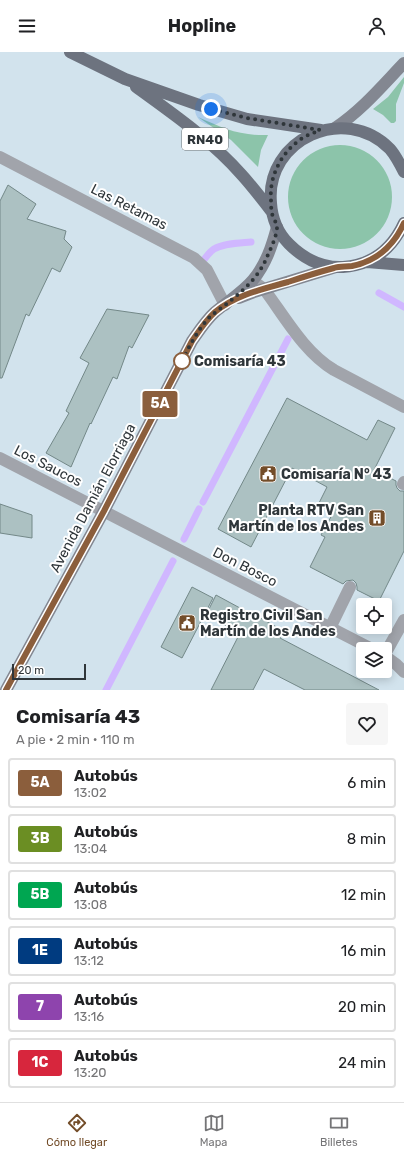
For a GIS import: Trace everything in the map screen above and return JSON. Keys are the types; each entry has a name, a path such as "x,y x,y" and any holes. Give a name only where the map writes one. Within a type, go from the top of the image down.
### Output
{"main road":[{"name":"RN40","path":"70,52 125,79 223,112 247,118 320,130"},
{"name":"RN40","path":"125,79 211,144 240,173 272,213"},
{"name":"RN40","path":"404,172 399,161 390,149 365,133 350,129 335,128 320,130 306,136 294,145 284,156 276,169 270,198 272,213 277,227 285,240 295,250 308,259 322,265 336,267 351,266 365,262 379,255 390,246 404,223"},
{"name":"RN40","path":"365,262 404,265"}],"street":[{"path":"335,128 346,121 362,107 404,63"},
{"name":"Las Retamas","path":"0,157 194,258 207,270 225,305"},
{"name":"Avenida Damián Elorriaga","path":"6,690 104,511 192,341 207,320 244,289 252,280 266,260 277,227"},
{"name":"Avenida Damián Elorriaga","path":"225,305 245,295 336,267"},
{"path":"252,280 264,289 302,341 317,358 334,370 404,407"},
{"name":"Los Saucos","path":"0,458 104,511"},
{"name":"Don Bosco","path":"104,511 358,642"},
{"path":"330,628 350,587"},
{"path":"392,642 404,620"},
{"path":"392,661 404,672"}],"green space":[{"path":"404,77 404,83 396,104 396,121 391,123 383,115 373,109 388,97"},
{"path":"198,117 223,128 240,133 268,135 261,150 258,167 231,140"},
{"path":"340,145 360,149 377,160 388,177 392,197 388,217 377,234 360,245 340,249 320,245 303,234 292,217 288,197 292,177 303,160 320,149"}],"building":[{"path":"8,185 36,204 27,219 66,231 64,239 72,247 60,272 52,268 29,316 26,314 2,378 0,378 0,201"},
{"path":"107,309 149,315 132,348 129,346 117,379 113,377 91,424 90,423 71,467 46,453 69,413 66,411 89,363 80,358"},
{"path":"287,398 367,440 378,420 395,428 374,470 396,481 397,488 400,491 404,491 404,551 380,598 373,598 357,590 356,583 353,580 346,581 343,584 310,567 325,537 321,535 333,513 318,505 327,487 292,468 251,547 218,529"},
{"path":"0,504 32,515 32,538 0,533"},
{"name":"Registro Civil San Martín de los Andes","path":"192,587 213,598 182,658 161,647"},
{"path":"216,595 284,631 280,638 379,690 305,690 264,669 253,690 211,690 240,633 206,615"}],"waterway":[{"path":"201,263 210,252 218,247 251,242"},
{"path":"379,293 404,307"},
{"path":"203,502 288,339"},
{"path":"184,539 199,509"},
{"path":"106,690 173,561"}],"bus line":[{"name":"5A","path":"6,690 104,511 192,341 207,320 225,305 254,292 336,267 351,266 365,262 379,255 390,246 404,223"}],"place":[{"name":"Comisaría 43","path":"182,361"},
{"name":"Comisaría N° 43","path":"268,474"},
{"name":"Planta RTV San Martín de los Andes","path":"377,518"},
{"name":"Registro Civil San Martín de los Andes","path":"187,623"}],"route":[{"path":"182,361 179,367 192,341 207,320 244,289 260,270 266,260 277,227 272,213 270,198 276,169 284,156 294,145 306,136 320,130 272,123 211,109"}]}
